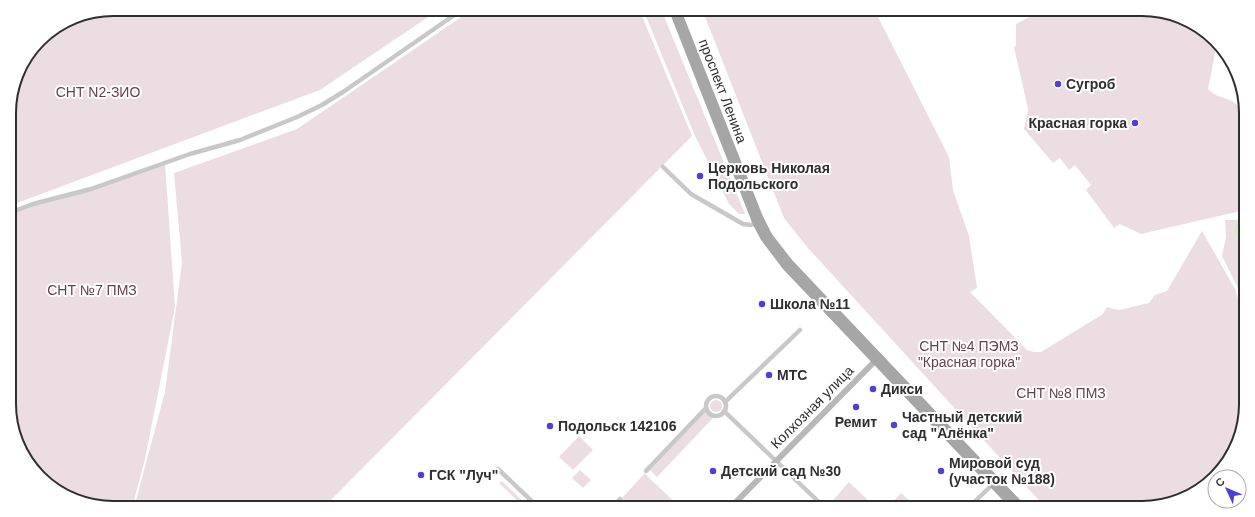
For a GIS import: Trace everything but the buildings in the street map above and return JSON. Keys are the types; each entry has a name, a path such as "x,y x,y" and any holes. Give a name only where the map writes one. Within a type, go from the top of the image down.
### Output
{"main road":[{"name":"проспект Ленина","path":"675,16 756,223 764,238 785,266 1016,501"},
{"name":"проспект Ленина","path":"681,16 759,216 769,236 790,263 876,359 1008,501"}],"street":[{"path":"16,211 33,204 91,189 190,154 240,140 297,117 322,105 343,92 453,16"},
{"path":"663,167 691,194 743,224 751,225 756,223"},
{"path":"724,411 725,402 800,330"},
{"name":"Колхозная улица","path":"737,501 876,359"},
{"path":"646,471 706,408 709,399 715,396 721,397 725,402"},
{"path":"706,408 710,413 716,416 724,411"},
{"path":"724,411 818,501"},
{"path":"498,469 531,501"},
{"path":"975,501 992,485"}],"green space":[{"name":"СНТ N2-ЗИО","path":"107,16 430,16 320,90 16,203 16,107 19,88 29,64 44,44 59,32 76,23"},
{"path":"463,16 642,16 692,136 330,501 136,501 165,392 182,262 174,173 297,129"},
{"path":"646,16 664,16 745,214 739,214 729,204 695,136"},
{"path":"705,16 878,16 949,157 953,190 969,236 977,288 970,292 1027,350 1041,352 1103,314 1107,307 1119,310 1149,303 1155,295 1167,291 1202,231 1235,289 1239,301 1239,410 1236,429 1232,441 1223,458 1215,468 1207,469 1206,477 1196,485 1173,496 1148,501 1040,501 807,247 784,218"},
{"name":"Красная горка","path":"1029,17 1155,17 1167,19 1185,27 1211,44 1216,50 1208,89 1212,93 1230,100 1238,106 1239,211 1141,234 1120,224 1114,228 1086,190 1091,185 1075,165 1069,170 1060,158 1053,163 1024,129 1028,109 1014,47 1016,46 1016,24"},
{"name":"СНТ №7 ПМЗ","path":"165,163 175,307 145,459 134,501 113,501 88,498 64,488 44,473 36,463 23,441 19,429 16,404 16,211"},
{"path":"1225,220 1236,220 1233,231 1239,245 1239,290 1222,256 1226,237"},
{"path":"714,400 718,400 722,406 718,412 714,412 710,408 710,404"},
{"path":"705,411 713,418 657,477 650,470"},
{"path":"579,436 593,450 573,470 559,457"},
{"path":"580,470 591,480 583,488 572,478"},
{"path":"645,473 674,501 622,501 622,498"},
{"path":"502,481 523,501 518,501 499,483"},
{"path":"849,482 869,501 832,501"},
{"path":"901,493 910,501 894,501"}],"shaded area":[{"path":"1239,219 1239,245 1233,231 1236,220"}],"place":[{"name":"Сугроб","path":"1058,84"},
{"name":"Красная горка","path":"1135,123"},
{"name":"Церковь Николая Подольского","path":"700,176"},
{"name":"Школа №11","path":"762,304"},
{"name":"МТС","path":"769,375"},
{"name":"Дикси","path":"873,389"},
{"name":"Ремит","path":"856,407"},
{"name":"Частный детский сад \"Алёнка\"","path":"894,425"},
{"name":"Подольск 142106","path":"550,426"},
{"name":"Детский сад №30","path":"713,471"},
{"name":"Мировой суд (участок №188)","path":"941,471"},
{"name":"ГСК \"Луч\"","path":"421,475"}],"park label":[{"name":"СНТ №4 ПЭМЗ \"Красная горка\"","path":"969,354"},
{"name":"СНТ №8 ПМЗ","path":"1061,393"}]}
